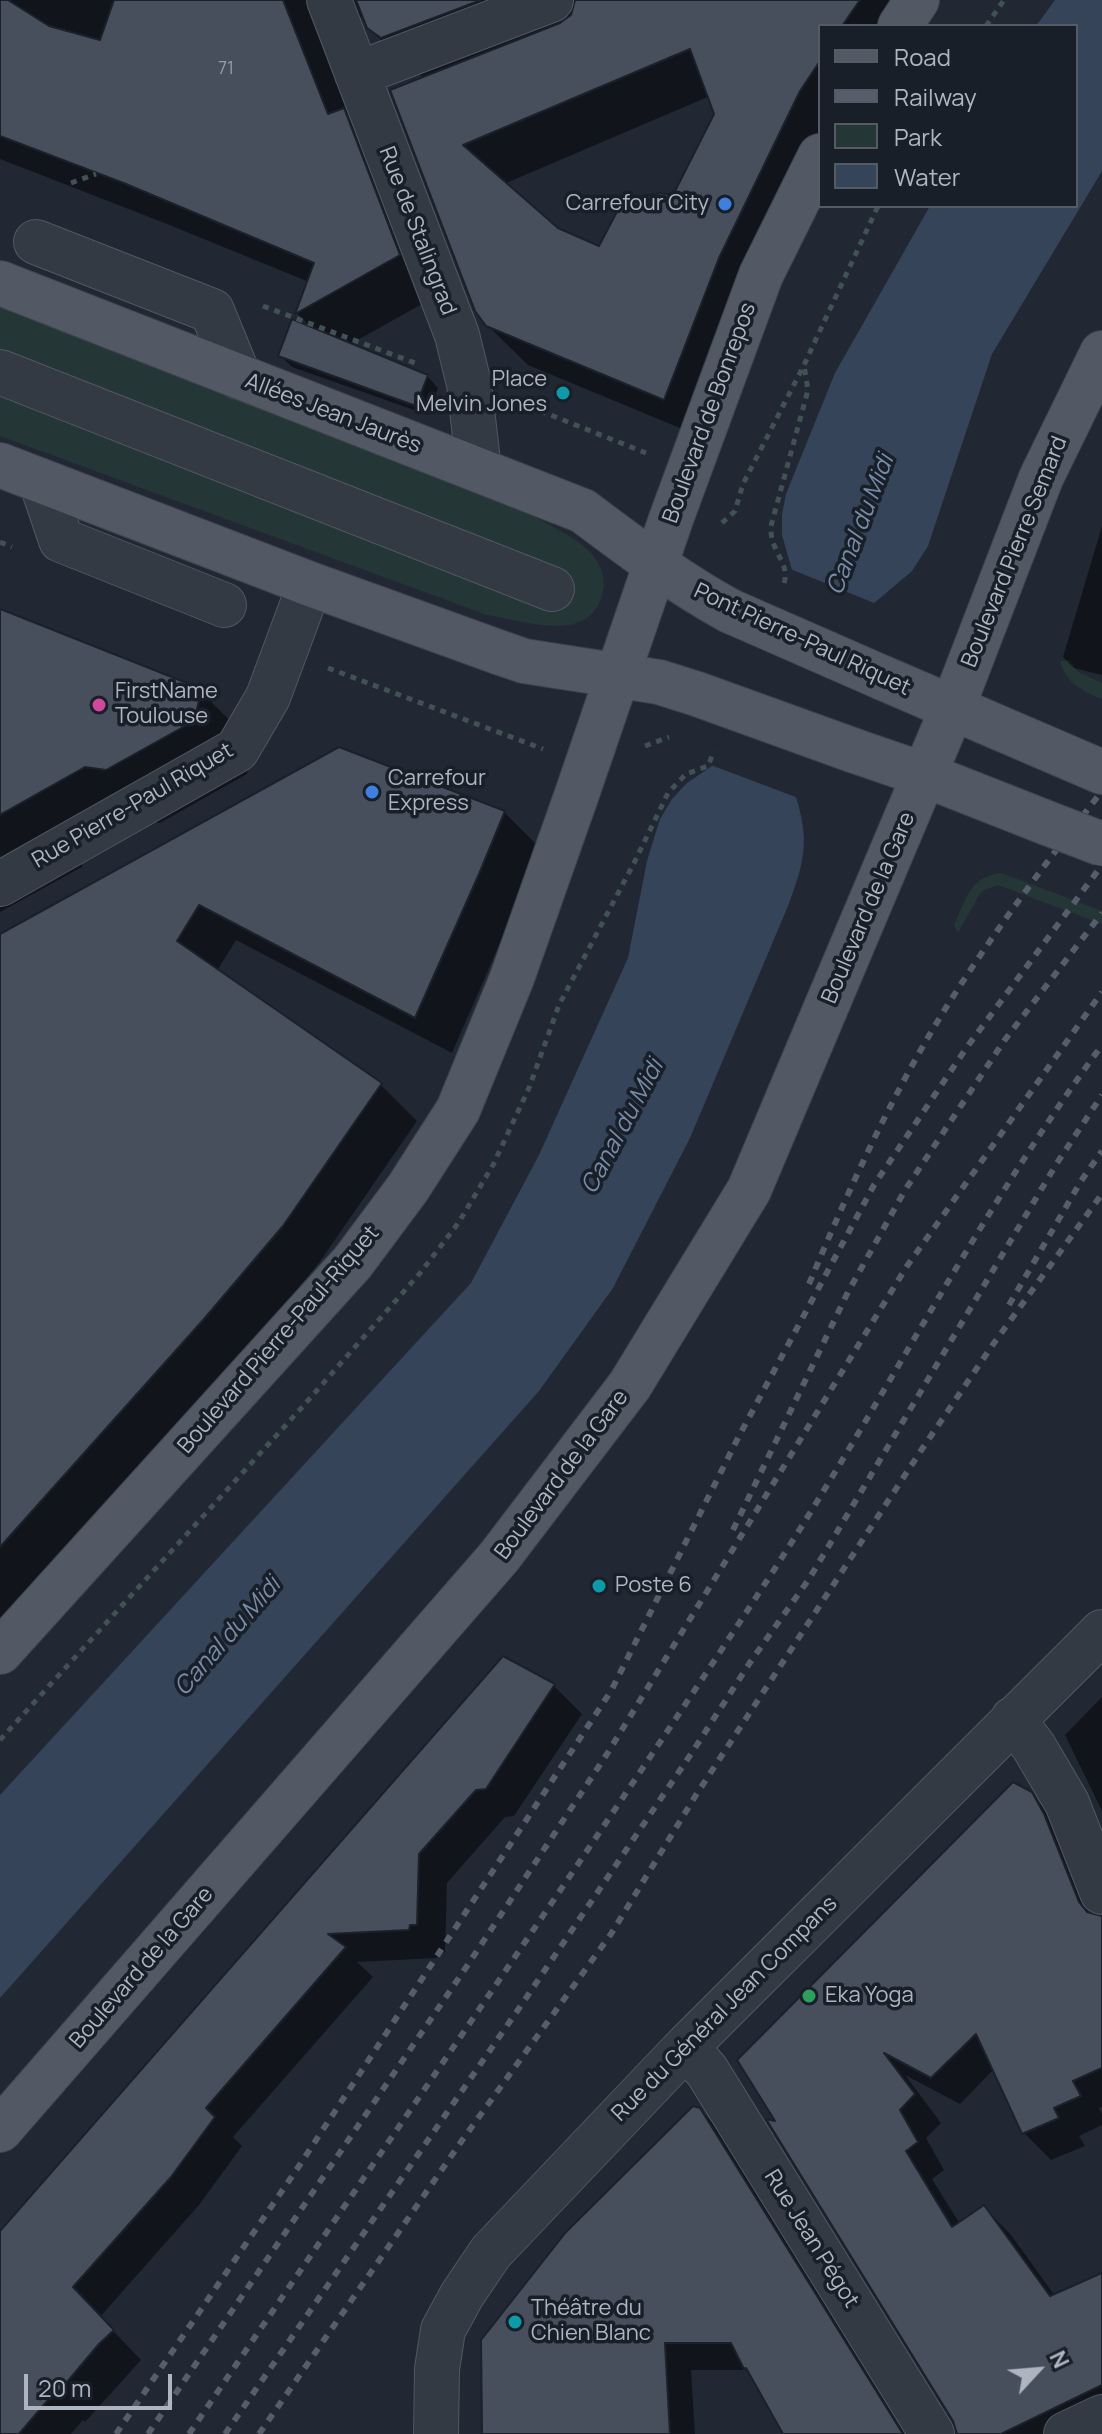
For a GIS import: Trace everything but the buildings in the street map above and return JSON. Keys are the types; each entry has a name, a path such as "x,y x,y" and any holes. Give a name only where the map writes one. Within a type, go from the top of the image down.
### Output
{"main road":[{"path":"901,24 917,0"},
{"name":"Boulevard de Bonrepos","path":"617,676 761,275 818,160"},
{"name":"Allées Jean Jaurès","path":"0,283 583,511 655,565"},
{"name":"Boulevard Pierre Semard","path":"952,709 1041,478 1102,353"},
{"path":"0,465 310,584 524,661 659,682 697,694 925,775 1102,844"},
{"name":"Pont Pierre-Paul Riquet","path":"655,565 689,589 730,611 1096,770"},
{"name":"Boulevard Pierre-Paul-Riquet","path":"0,1652 353,1262 408,1188 458,1110 506,993 617,676"},
{"name":"Boulevard de la Gare","path":"0,2130 499,1557 630,1385 749,1190 952,709"}],"street":[{"name":"Rue de Stalingrad","path":"329,0 457,335 469,384 479,470"},
{"path":"357,74 551,0"},
{"path":"36,242 212,311 239,377"},
{"path":"0,372 552,589"},
{"path":"41,481 61,540 224,605"},
{"name":"Rue Pierre-Paul Riquet","path":"0,884 237,750 268,697 310,584"},
{"name":"Rue du Général Jean Compans","path":"436,2434 437,2369 443,2330 491,2252 686,2047 1102,1632"},
{"path":"1013,1719 1034,1747 1067,1803 1102,1892"},
{"name":"Rue Jean Pégot","path":"686,2047 707,2071 932,2434"},
{"path":"1066,2434 1102,2417"}],"path":[{"path":"987,24 1004,0"},
{"path":"71,183 96,174"},
{"path":"735,511 743,484 804,365 877,208"},
{"path":"469,384 648,454"},
{"path":"498,732 548,752"},
{"path":"640,748 681,735"}],"green space":[{"path":"0,306 522,510 584,546 594,556 604,580 596,608 586,619 555,626 487,615 0,436"},
{"path":"1070,660 1078,672 1102,683 1102,699 1070,680 1060,661"},
{"path":"1001,873 1102,911 1102,924 998,885 979,895 958,933 954,925 970,891 982,879"}],"water":[{"name":"Canal du Midi","path":"1055,0 1102,0 1102,171 992,354 928,546 912,571 873,604 796,797 804,840 798,877 788,906 690,1138 613,1288 539,1391 0,1998 0,1795 471,1283 539,1155 628,958 647,861 660,819 672,799 687,783 712,766 792,570 782,535 786,494 835,373 929,208 1078,208 1078,24 1037,24"}],"pier":[{"path":"788,568 879,605 801,799 708,764"}],"railway":[{"path":"809,1284 876,1135 934,1027 1009,915 1102,791"},
{"path":"116,2434 299,2166 611,1691 739,1436 874,1185 967,1047 1102,865"},
{"path":"733,1530 848,1292 905,1190 1004,1041 1102,913"},
{"path":"148,2434 467,1966 607,1754 907,1266 1102,992"},
{"path":"189,2434 770,1576 1014,1175 1102,1045"},
{"path":"225,2434 524,2001 809,1579 1057,1163 1102,1095"},
{"path":"1009,1305 1081,1181 1102,1151"},
{"path":"259,2434 463,2139 611,1934 696,1795 922,1449 1102,1194"}],"place":[{"name":"Carrefour City","path":"725,204"},
{"name":"Place Melvin Jones","path":"563,393"},
{"name":"FirstName Toulouse","path":"99,705"},
{"name":"Carrefour Express","path":"372,792"},
{"name":"Poste 6","path":"599,1586"},
{"name":"Eka Yoga","path":"809,1996"},
{"name":"Théâtre du Chien Blanc","path":"515,2322"}]}
